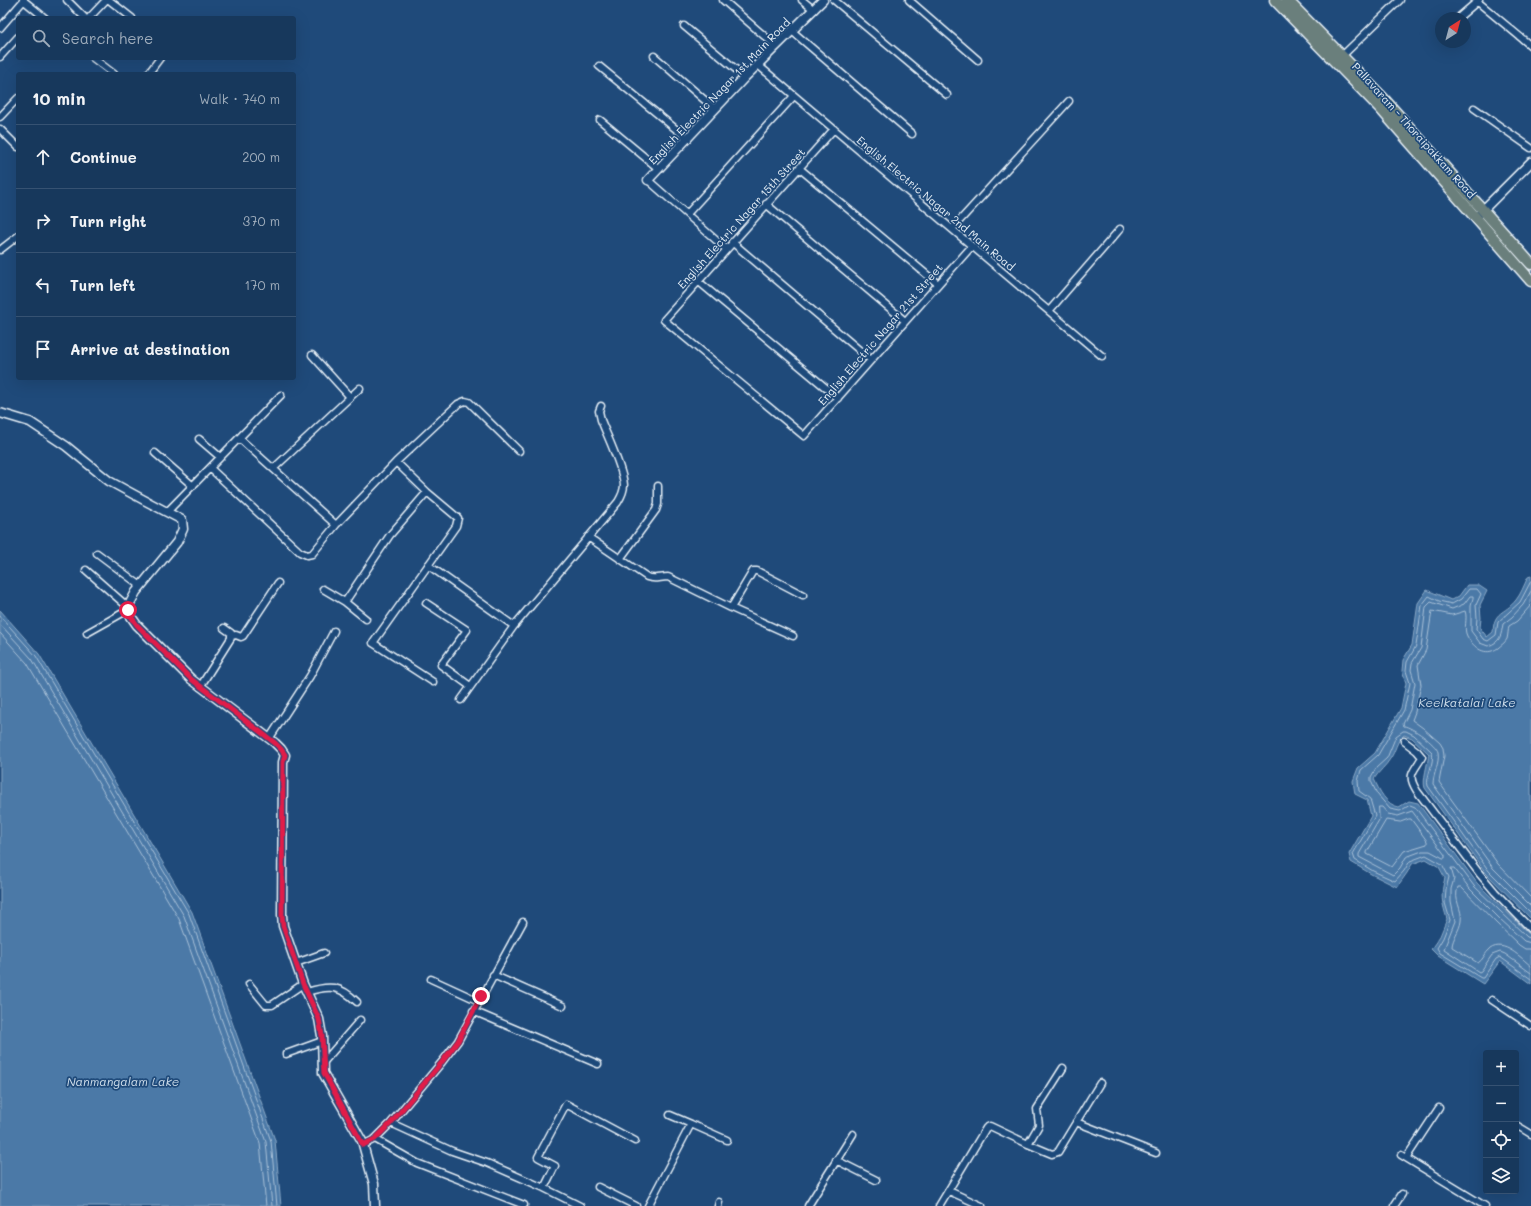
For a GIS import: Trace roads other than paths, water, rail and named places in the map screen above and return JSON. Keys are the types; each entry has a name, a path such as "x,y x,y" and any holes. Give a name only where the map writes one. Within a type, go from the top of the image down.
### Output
{"main road":[{"name":"Pallavaram - Thoraipakkam Road","path":"1275,0 1380,108 1479,214 1531,264"},
{"name":"Pallavaram - Thoraipakkam Road","path":"1287,0 1383,98 1479,214 1531,280"}],"street":[{"path":"0,28 24,0 39,16"},
{"path":"67,0 83,16"},
{"path":"91,16 106,0"},
{"path":"109,0 129,16"},
{"path":"723,0 776,46"},
{"path":"802,0 814,10"},
{"name":"English Electric Nagar 1st Main Road","path":"648,180 745,77 823,0"},
{"path":"834,0 947,95"},
{"path":"909,0 978,60"},
{"path":"1342,56 1400,0"},
{"path":"1465,12 1478,1 1531,46"},
{"path":"684,26 745,77"},
{"path":"792,31 912,134"},
{"path":"0,57 16,39"},
{"path":"654,56 715,109"},
{"path":"96,60 111,72"},
{"path":"150,72 158,60"},
{"name":"English Electric Nagar 2nd Main Road","path":"758,65 1102,356"},
{"path":"599,66 688,139"},
{"path":"687,214 794,96"},
{"path":"0,117 16,100"},
{"path":"952,229 1069,101"},
{"path":"1474,108 1531,148"},
{"path":"600,120 659,168"},
{"path":"0,129 16,145"},
{"name":"English Electric Nagar 15th Street","path":"804,436 664,320 834,129"},
{"path":"1479,214 1531,162"},
{"path":"799,168 938,284"},
{"path":"648,180 726,249"},
{"path":"766,204 905,322"},
{"path":"1049,310 1120,229"},
{"path":"0,250 16,238"},
{"path":"732,242 871,360"},
{"name":"English Electric Nagar 21st Street","path":"804,436 972,246"},
{"path":"698,280 838,398"},
{"path":"312,355 350,397"},
{"path":"274,468 360,388"},
{"path":"167,512 281,395"},
{"path":"210,468 300,552 308,555 312,554 336,525 396,462 458,404 466,401 469,402 518,451"},
{"path":"461,700 514,626 618,502 622,494 624,485 621,472 601,420 599,411 601,406"},
{"path":"0,413 30,422 66,446 109,481 182,520 183,529 176,542 141,586 128,608 87,633"},
{"path":"239,438 336,525"},
{"path":"199,439 220,457"},
{"path":"155,453 193,486"},
{"path":"396,462 427,492 458,518 456,526 373,643 433,682"},
{"path":"620,559 656,510 658,504 658,486"},
{"path":"345,602 390,535 427,492"},
{"path":"588,537 652,579 668,577 793,636"},
{"path":"97,553 141,586"},
{"path":"428,565 514,626"},
{"path":"86,570 128,608 130,615 137,625 191,679 269,739 281,749 285,755 283,762 283,926 303,984 319,1019 324,1073 363,1145 374,1184 375,1206"},
{"path":"731,608 753,571 757,570 803,595"},
{"path":"231,636 236,635 241,638 244,636 278,583"},
{"path":"323,589 345,602 366,619"},
{"path":"426,603 467,630 441,665 470,686"},
{"path":"200,687 231,638 231,633 224,628"},
{"path":"269,739 310,676 334,631"},
{"path":"1404,741 1417,750 1422,757 1410,777 1416,790 1478,873 1531,928"},
{"path":"363,1145 375,1139 391,1123 458,1041 523,922"},
{"path":"296,963 324,953"},
{"path":"493,975 563,1006"},
{"path":"431,979 479,1001"},
{"path":"249,984 266,1005 272,1005 303,984"},
{"path":"307,992 322,987 334,987 348,993 357,1002"},
{"path":"1492,1000 1531,1026"},
{"path":"474,1011 598,1064"},
{"path":"322,1064 360,1020"},
{"path":"286,1054 322,1041"},
{"path":"1028,1144 1039,1125 1037,1109 1063,1068"},
{"path":"939,1206 986,1128 990,1126 1028,1144 1055,1154 1058,1152 1100,1083"},
{"path":"544,1188 555,1166 538,1157 566,1104 635,1140"},
{"path":"1439,1108 1404,1156 1485,1206"},
{"path":"670,1115 727,1140"},
{"path":"1076,1122 1156,1153"},
{"path":"391,1123 452,1151 487,1163 544,1188 580,1206"},
{"path":"648,1206 691,1124"},
{"path":"1519,1127 1531,1134"},
{"path":"808,1206 853,1134"},
{"path":"375,1139 417,1163 524,1205"},
{"path":"836,1160 876,1180"},
{"path":"598,1187 636,1206"},
{"path":"949,1191 982,1206"},
{"path":"1394,1206 1402,1194"}],"water":[{"name":"Keelkatalai Lake","path":"1531,576 1531,919 1486,873 1425,788 1424,785 1429,754 1412,738 1404,735 1401,737 1392,756 1374,779 1378,788 1387,800 1394,806 1399,807 1409,801 1418,803 1477,883 1531,936 1531,984 1500,961 1483,984 1438,956 1431,949 1440,936 1447,919 1442,899 1442,889 1445,878 1439,867 1426,859 1412,864 1397,887 1351,862 1349,854 1371,816 1367,800 1355,794 1353,781 1358,768 1375,753 1401,708 1406,683 1402,671 1403,660 1412,645 1418,603 1427,590 1451,600 1459,596 1467,585 1478,585 1487,591 1480,605 1480,628 1487,637 1493,632 1495,620 1500,613 1512,605 1521,592 1528,577"},
{"name":"Nanmangalam Lake","path":"0,610 39,654 192,912 275,1140 281,1206 0,1206"}]}
